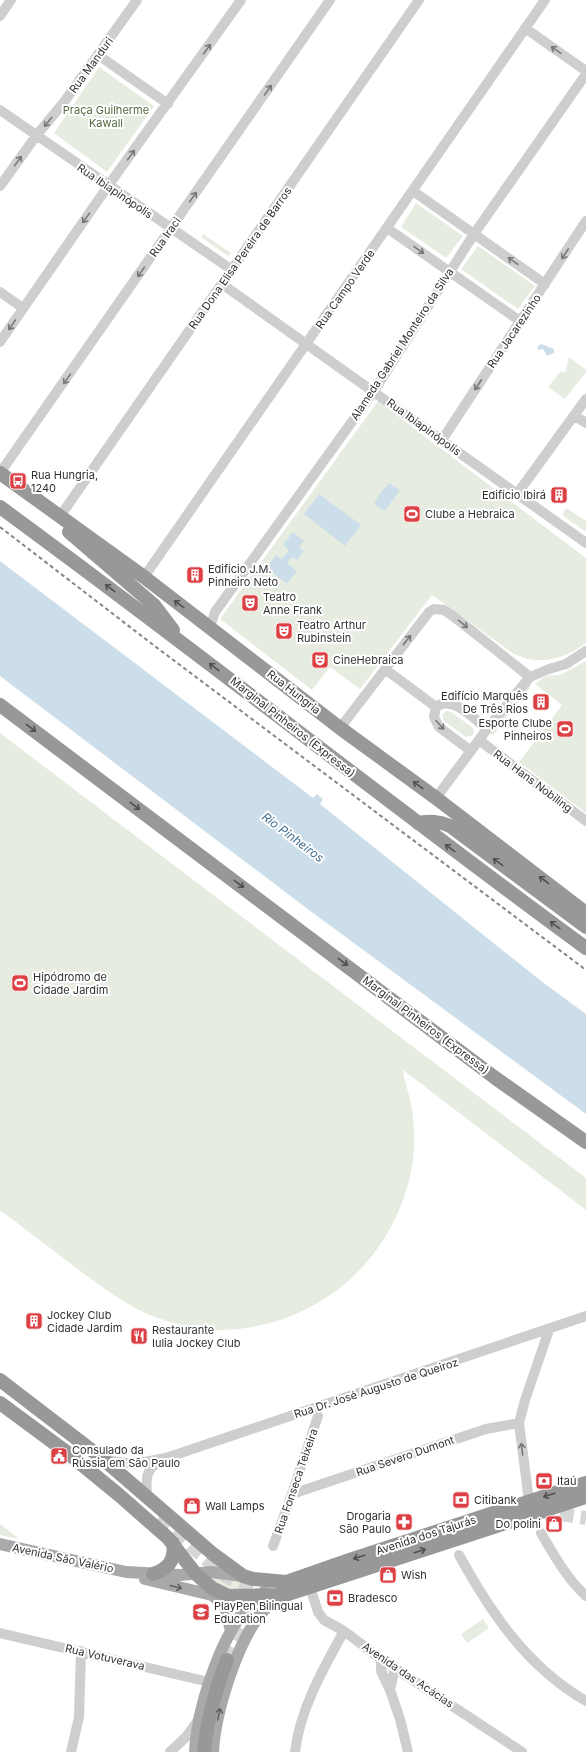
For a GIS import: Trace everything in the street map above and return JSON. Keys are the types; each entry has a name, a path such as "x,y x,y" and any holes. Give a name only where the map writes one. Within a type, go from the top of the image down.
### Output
{"highway":[{"name":"Rua Hungria","path":"0,473 61,515 144,577 340,728 436,798 586,913"},
{"path":"38,499 50,516 154,605 181,641"},
{"name":"Marginal Pinheiros (Expressa)","path":"0,506 181,641 418,823 586,948"},
{"name":"Marginal Pinheiros (Expressa)","path":"0,705 494,1077 586,1142"},
{"path":"418,823 435,821 442,822 450,826 586,927"},
{"path":"0,1380 103,1459 197,1540 243,1576 286,1588"},
{"path":"1,1401 80,1451 159,1517"},
{"path":"1,1401 75,1459 170,1541 191,1554 198,1556 201,1555 203,1551 197,1540"},
{"name":"Avenida dos Tajurás","path":"286,1588 349,1560 586,1483"},
{"name":"Avenida dos Tajurás","path":"286,1588 310,1587 586,1497"},
{"path":"170,1541 196,1573 212,1588 228,1596 263,1593 286,1588"},
{"path":"153,1574 164,1569 171,1563 174,1553 170,1541"},
{"path":"198,1750 227,1660"}],"main road":[{"name":"Avenida São Valério","path":"0,1544 126,1572 145,1579 212,1596 228,1596"},
{"name":"Avenida São Valério","path":"126,1572 180,1575 220,1572 243,1576"},
{"path":"213,1752 220,1708 229,1678 242,1646 256,1622 270,1604 286,1588"},
{"path":"198,1750 199,1720 209,1682 231,1631 242,1613 263,1593"},
{"path":"212,1596 225,1606 231,1631"},
{"path":"242,1613 252,1613 256,1622"}],"street":[{"path":"0,16 11,0"},
{"name":"Rua Manduri","path":"0,186 36,136 64,102 137,0"},
{"path":"0,342 108,186 241,0"},
{"name":"Rua Iraci","path":"0,473 330,0"},
{"name":"Rua Dona Elisa Pereira de Barros","path":"61,515 419,0"},
{"name":"Rua Campo Verde","path":"144,577 545,0"},
{"path":"525,28 586,71"},
{"path":"98,55 168,104"},
{"name":"Alameda Gabriel Monteiro da Silva","path":"205,623 215,612 374,391 449,271 586,74"},
{"name":"Rua Ibiapinópolis","path":"0,110 108,186 232,270"},
{"path":"413,191 545,284"},
{"name":"Rua Jacarezinho","path":"442,440 586,221"},
{"path":"388,228 520,321"},
{"name":"Rua Ibiapinópolis","path":"222,284 586,543"},
{"path":"0,292 23,308"},
{"path":"516,494 575,416 586,399"},
{"path":"575,416 586,423"},
{"path":"340,728 429,612 438,609 454,616 530,677"},
{"path":"436,798 487,729 530,677 566,664 586,651"},
{"path":"385,669 436,707"},
{"path":"471,751 439,727 434,717 436,707 445,702 451,703 487,729"},
{"name":"Rua Hans Nobiling","path":"479,740 586,821"},
{"name":"Rua Dr. José Augusto de Queiroz","path":"166,1458 549,1330 586,1316"},
{"path":"529,1501 519,1423 525,1400 549,1330"},
{"name":"Rua Fonseca Teixeira","path":"273,1546 318,1416"},
{"name":"Rua Severo Dumont","path":"292,1494 486,1430 519,1423"},
{"path":"103,1459 134,1464 166,1458"},
{"path":"147,1496 146,1479 149,1471 155,1464 166,1458"},
{"path":"541,1533 576,1588 586,1596"},
{"path":"459,1555 488,1605 506,1631 527,1655 551,1677 586,1702"},
{"name":"Avenida das Acácias","path":"310,1587 318,1612 324,1620 344,1631 382,1659 522,1752"},
{"path":"295,1752 302,1723 313,1692 344,1631"},
{"name":"Rua Votuverava","path":"0,1633 209,1682"},
{"path":"71,1752 79,1717 81,1651"},
{"path":"382,1659 381,1671 390,1690 400,1719 408,1752"},
{"path":"390,1690 395,1667"},
{"path":"170,1752 180,1744 199,1720"},
{"path":"180,1744 189,1742 198,1750"}],"green space":[{"name":"Praça Guilherme Kawall","path":"99,67 154,106 107,172 54,133"},
{"path":"416,203 463,236 446,258 401,227"},
{"path":"203,234 231,253 228,256 201,237"},
{"path":"478,246 535,286 518,309 461,269"},
{"path":"569,357 586,370 586,372 565,399 548,387 561,371 565,373"},
{"name":"Clube a Hebraica","path":"378,401 586,558 586,643 569,654 550,660 520,657 432,595 360,689 330,667 312,690 220,619"},
{"path":"566,508 586,521 586,532 562,515"},
{"name":"Esporte Clube Pinheiros","path":"586,661 586,813 519,762 562,705 535,684 546,676 560,675"},
{"path":"529,684 531,686 527,692 493,735 490,733"},
{"path":"446,711 451,712 473,728 474,732 472,736 466,737 444,721 442,715"},
{"path":"0,733 586,1178 586,1210 403,1070 412,1111 414,1152 412,1167 403,1201 389,1231 370,1259 347,1282 320,1302 290,1316 258,1326 223,1330 207,1330 174,1323 147,1314 115,1296 0,1210"},
{"path":"0,1524 19,1539 0,1535"},
{"path":"212,1574 222,1575 243,1583 241,1592 232,1592 208,1581"},
{"path":"483,1619 489,1628 467,1643 461,1634"}],"water":[{"path":"541,344 554,349 554,353 547,356 543,349 538,350 537,347"},
{"path":"389,483 400,490 385,511 374,504 381,492"},
{"path":"319,494 361,525 345,546 304,514"},
{"path":"293,532 304,541 299,547 304,551 297,560 292,557 287,563 297,571 287,584 266,568 276,555 282,559 289,550 283,545"},
{"name":"Rio Pinheiros","path":"0,561 313,798 317,794 323,799 320,804 541,981 586,1014 586,1114 305,907 0,676"}],"tunnel":[{"path":"539,1511 586,1518"},
{"path":"159,1517 222,1573 236,1582 270,1593"},
{"path":"227,1660 235,1641 249,1616 270,1594"}],"railway":[{"path":"0,527 156,647 586,970"}],"place":[{"name":"Rua Hungria, 1240","path":"18,481"},
{"name":"Edifício Ibirá","path":"559,495"},
{"name":"Clube a Hebraica","path":"412,514"},
{"name":"Edifício J.M. Pinheiro Neto","path":"195,575"},
{"name":"Teatro Anne Frank","path":"250,603"},
{"name":"Teatro Arthur Rubinstein","path":"284,631"},
{"name":"CineHebraica","path":"320,660"},
{"name":"Edifício Marquês De Três Rios","path":"541,702"},
{"name":"Esporte Clube Pinheiros","path":"565,729"},
{"name":"Hipódromo de Cidade Jardim","path":"20,983"},
{"name":"Jockey Club Cidade Jardim","path":"34,1321"},
{"name":"Restaurante Iulia Jockey Club","path":"139,1336"},
{"name":"Consulado da Rússia em São Paulo","path":"59,1456"},
{"name":"Itaú","path":"544,1481"},
{"name":"Citibank","path":"461,1500"},
{"name":"Wall Lamps","path":"192,1506"},
{"name":"Drogaria São Paulo","path":"404,1522"},
{"name":"Do polini","path":"554,1524"},
{"name":"Wish","path":"388,1575"},
{"name":"Bradesco","path":"335,1598"},
{"name":"PlayPen Bilingual Education","path":"201,1612"}]}
